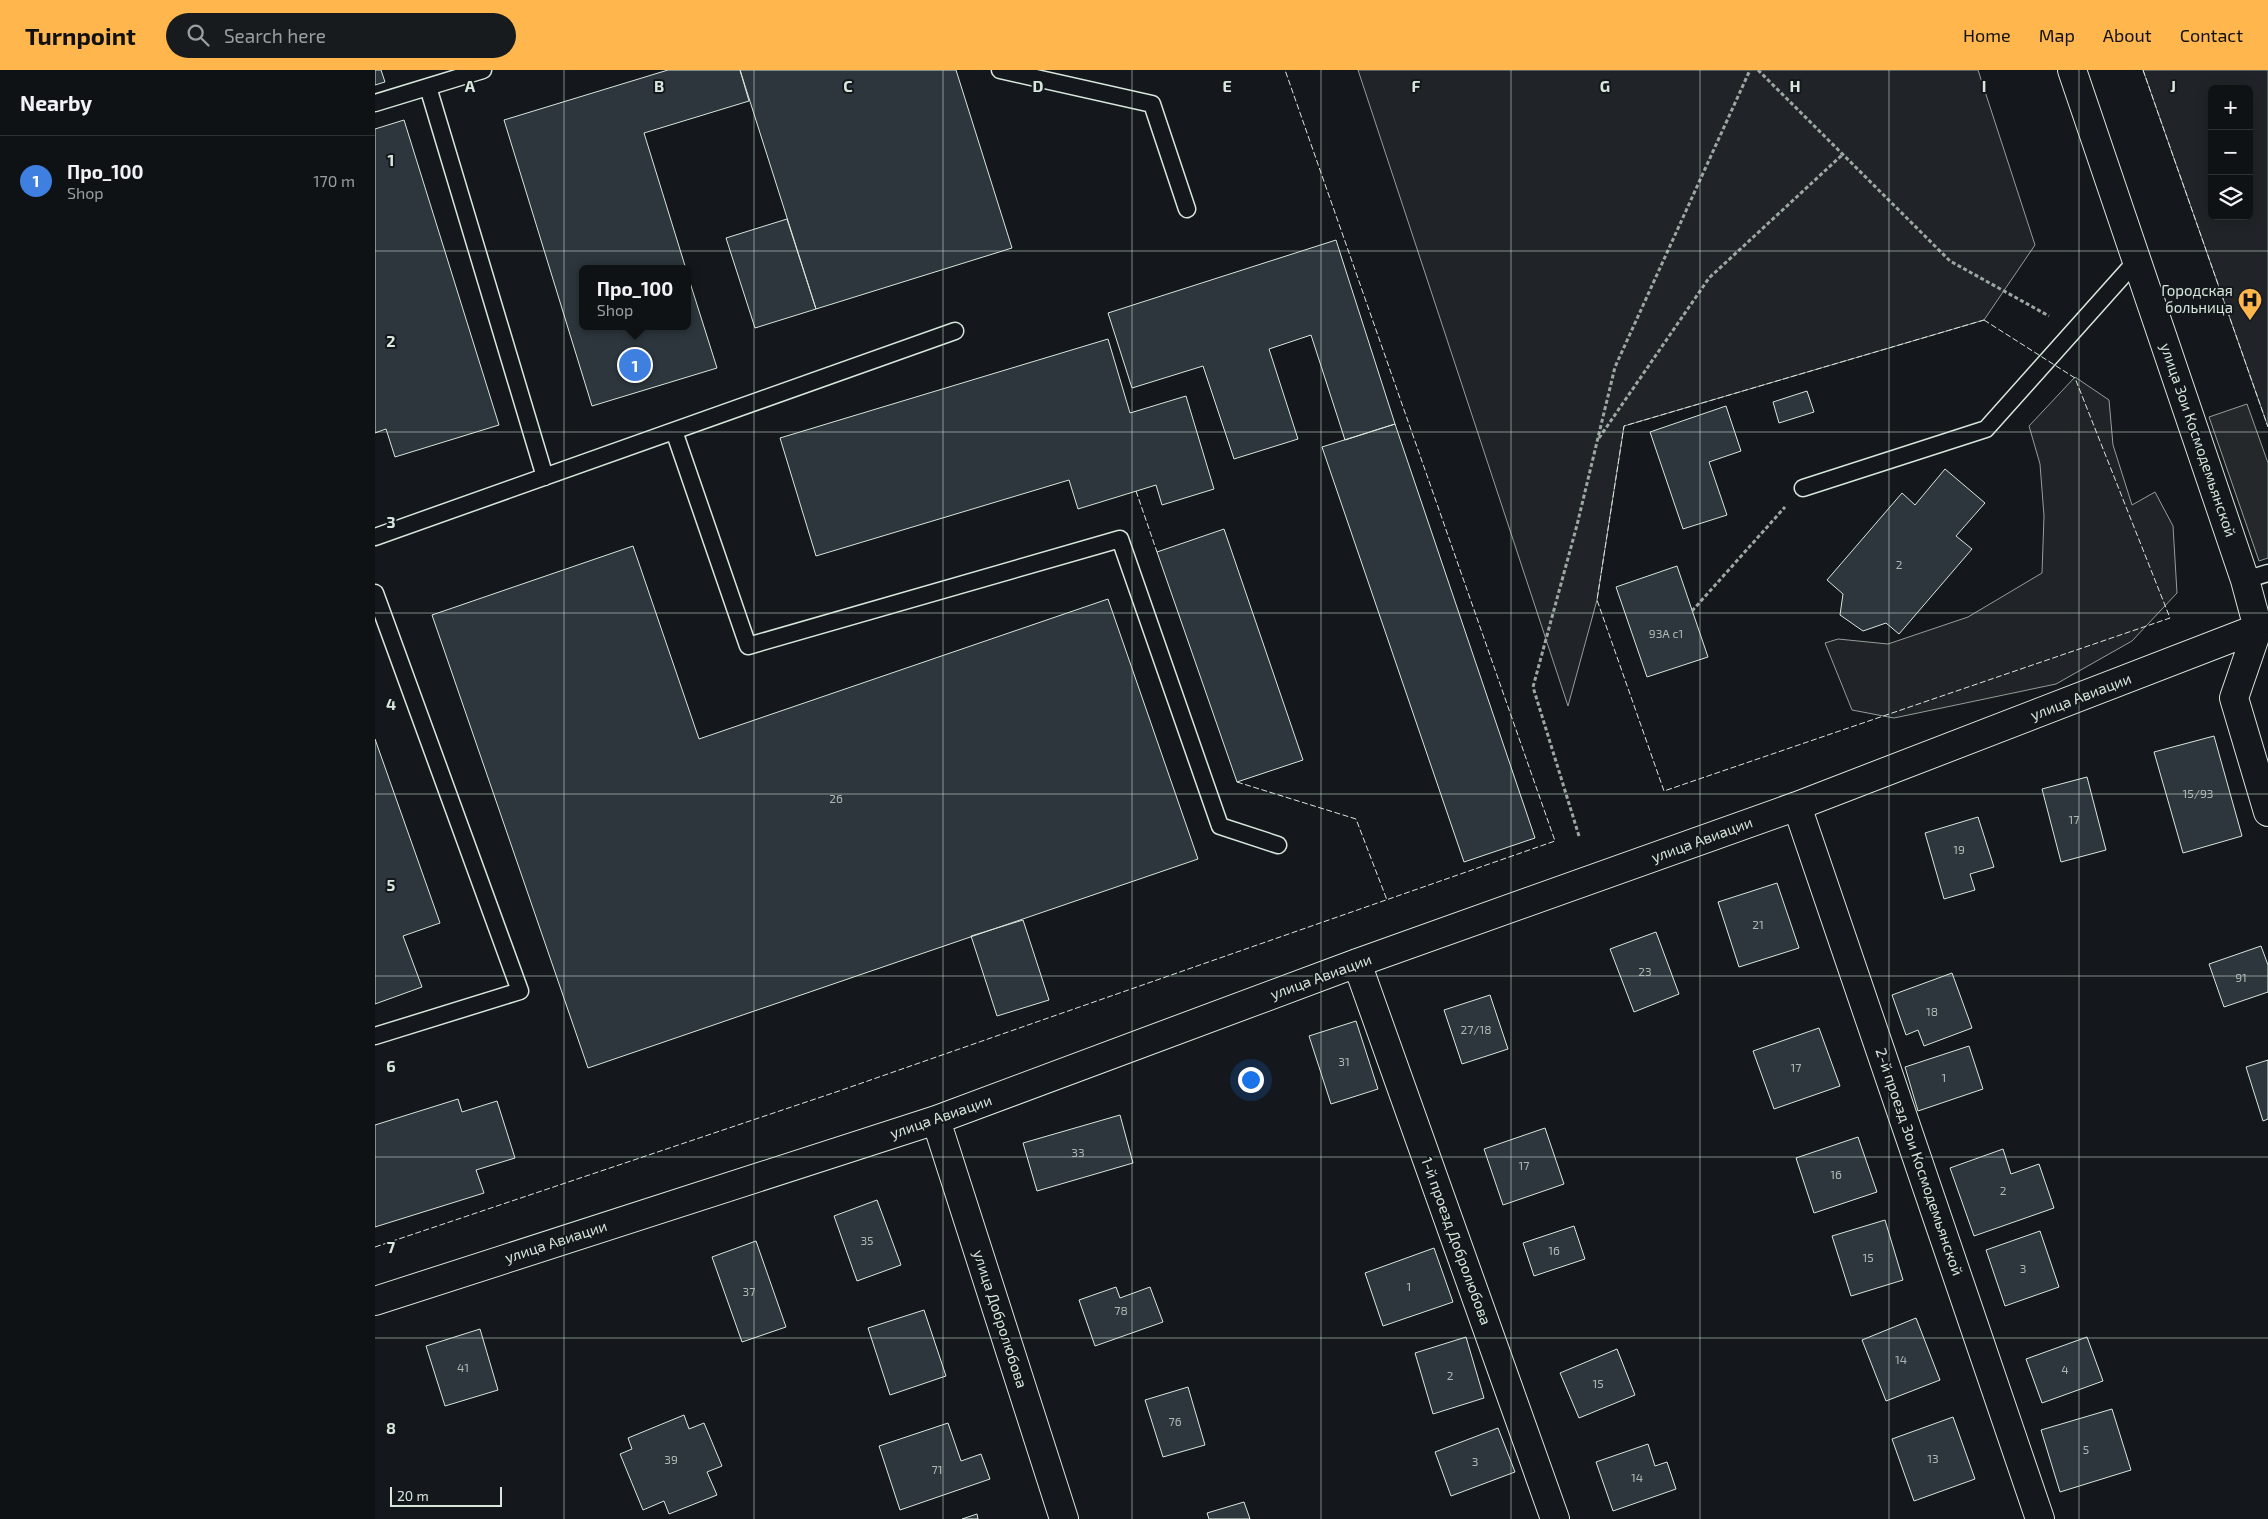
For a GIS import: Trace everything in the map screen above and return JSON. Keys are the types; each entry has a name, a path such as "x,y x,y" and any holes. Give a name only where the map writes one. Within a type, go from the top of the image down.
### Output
{"street":[{"name":"улица Зои Космодемьянской","path":"2072,70 2137,260 2257,576 2258,628"},
{"name":"улица Авиации","path":"375,1300 936,1120 1357,963 1797,806 2258,628"},
{"path":"2258,628 2234,698 2268,812"},
{"name":"2-й проезд Зои Космодемьянской","path":"1797,806 2040,1519"},
{"name":"1-й проезд Добролюбова","path":"1357,963 1555,1519"},
{"name":"улица Добролюбова","path":"936,1120 1064,1519"}],"lane":[{"path":"375,103 483,70"},
{"path":"1000,70 1152,104 1187,209"},
{"path":"428,87 545,476"},
{"path":"1803,488 1986,429 2137,260"},
{"path":"375,537 955,331"},
{"path":"674,431 748,646 1120,539 1220,826 1278,846"},
{"path":"375,593 520,991 375,1036"}],"path":[{"path":"1579,836 1533,687 1577,525 1615,367 1750,70"},
{"path":"1758,70 1950,261 2074,330"},
{"path":"1597,440 1709,278 1842,155"},
{"path":"1692,611 1803,488"}],"shaded area":[{"path":"1358,70 1978,70 2035,245 1984,320 1624,426 1597,600 1568,706"},
{"name":"Городская больница","path":"2143,70 2268,70 2268,427"},
{"path":"2075,377 2109,400 2113,445 2132,505 2155,492 2173,526 2177,593 2132,641 2056,684 1894,718 1852,710 1825,643 1838,639 1888,644 1968,617 2042,573 2044,516 2040,464 2029,426"},
{"path":"2247,404 2268,463 2268,558 2259,561 2209,417"}],"building":[{"path":"375,70 381,70 385,82 375,85"},
{"path":"668,70 740,70 749,101 644,133 685,265 579,265 579,330 691,330 691,286 717,368 592,406 504,120"},
{"path":"740,70 956,70 1012,248 816,309"},
{"path":"404,120 499,425 395,457 386,429 375,433 375,129"},
{"path":"787,219 816,309 755,328 726,238"},
{"path":"1336,240 1395,424 1345,440 1311,335 1269,349 1298,439 1234,459 1203,366 1132,388 1108,313"},
{"path":"1108,339 1130,413 1186,396 1214,489 1162,505 1156,485 1078,509 1069,480 816,556 780,438"},
{"path":"1807,391 1814,412 1779,423 1773,402"},
{"path":"1726,406 1741,451 1709,462 1727,515 1683,529 1650,432"},
{"path":"1395,424 1535,838 1464,862 1322,447"},
{"path":"1945,469 1985,503 1956,536 1972,549 1899,634 1886,623 1863,631 1840,615 1843,594 1827,580 1902,493 1915,505"},
{"path":"1224,529 1303,760 1237,782 1157,552"},
{"path":"633,546 699,739 1108,599 1198,859 588,1068 432,615"},
{"path":"1677,566 1708,657 1647,677 1616,587"},
{"path":"2214,736 2242,836 2183,853 2154,752"},
{"path":"375,739 440,923 403,936 422,987 375,1004"},
{"path":"2087,777 2106,850 2061,862 2042,789"},
{"path":"1978,817 1994,867 1970,874 1975,890 1944,899 1925,833"},
{"path":"1777,883 1799,948 1739,967 1718,902"},
{"path":"1023,920 1049,1000 997,1016 971,936"},
{"path":"1656,932 1679,994 1634,1012 1610,949"},
{"path":"2261,946 2268,965 2268,992 2224,1007 2209,964"},
{"path":"1952,973 1972,1028 1924,1046 1918,1030 1906,1035 1892,995"},
{"path":"1490,995 1508,1049 1462,1064 1444,1010"},
{"path":"1356,1021 1378,1089 1331,1104 1309,1036"},
{"path":"1819,1028 1840,1086 1774,1109 1753,1051"},
{"path":"1969,1046 1983,1089 1918,1111 1905,1067"},
{"path":"2268,1060 2268,1119 2263,1121 2246,1067"},
{"path":"458,1099 462,1112 497,1101 515,1158 476,1170 484,1193 375,1227 375,1125"},
{"path":"1120,1115 1133,1163 1037,1191 1023,1143"},
{"path":"1545,1128 1564,1184 1503,1205 1484,1149"},
{"path":"1858,1137 1877,1192 1814,1213 1796,1158"},
{"path":"2003,1149 2011,1174 2039,1164 2054,1208 1974,1236 1950,1168"},
{"path":"877,1200 901,1265 857,1281 834,1216"},
{"path":"1885,1220 1903,1280 1851,1296 1832,1236"},
{"path":"1574,1226 1585,1259 1534,1276 1523,1243"},
{"path":"2040,1231 2059,1287 2005,1306 1986,1250"},
{"path":"756,1241 786,1327 742,1342 712,1257"},
{"path":"1434,1248 1453,1302 1383,1326 1365,1273"},
{"path":"1116,1287 1120,1298 1150,1287 1163,1322 1095,1346 1079,1300"},
{"path":"924,1310 946,1376 890,1395 868,1328"},
{"path":"1916,1318 1940,1380 1886,1401 1862,1340"},
{"path":"480,1329 498,1390 445,1406 426,1346"},
{"path":"1466,1337 1484,1398 1433,1414 1415,1353"},
{"path":"2087,1337 2103,1381 2042,1403 2026,1359"},
{"path":"1617,1349 1635,1395 1579,1418 1560,1373"},
{"path":"1188,1387 1205,1445 1163,1457 1145,1400"},
{"path":"2112,1409 2131,1470 2060,1492 2041,1430"},
{"path":"684,1415 689,1429 704,1423 722,1466 707,1472 717,1495 669,1514 664,1501 643,1510 620,1454 632,1449 628,1438"},
{"path":"1953,1417 1975,1479 1914,1501 1892,1439"},
{"path":"948,1423 961,1461 981,1454 990,1479 900,1510 879,1446"},
{"path":"1498,1428 1515,1472 1451,1496 1435,1452"},
{"path":"1648,1444 1655,1466 1667,1462 1676,1489 1613,1511 1596,1462"},
{"path":"1244,1502 1250,1519 1209,1519 1207,1513"},
{"path":"977,1514 978,1519 962,1519"}],"fence":[{"path":"375,1247 839,1091 1555,841 1285,70"},
{"path":"2143,70 2268,427"},
{"path":"1984,320 2075,378 2170,618 1664,791 1597,600 1624,426 1984,320"},
{"path":"1136,491 1157,552"},
{"path":"1237,782 1356,819 1387,900"}],"place":[{"name":"Городская больница","path":"2250,321"},
{"name":"Про_100","path":"635,365"}]}
